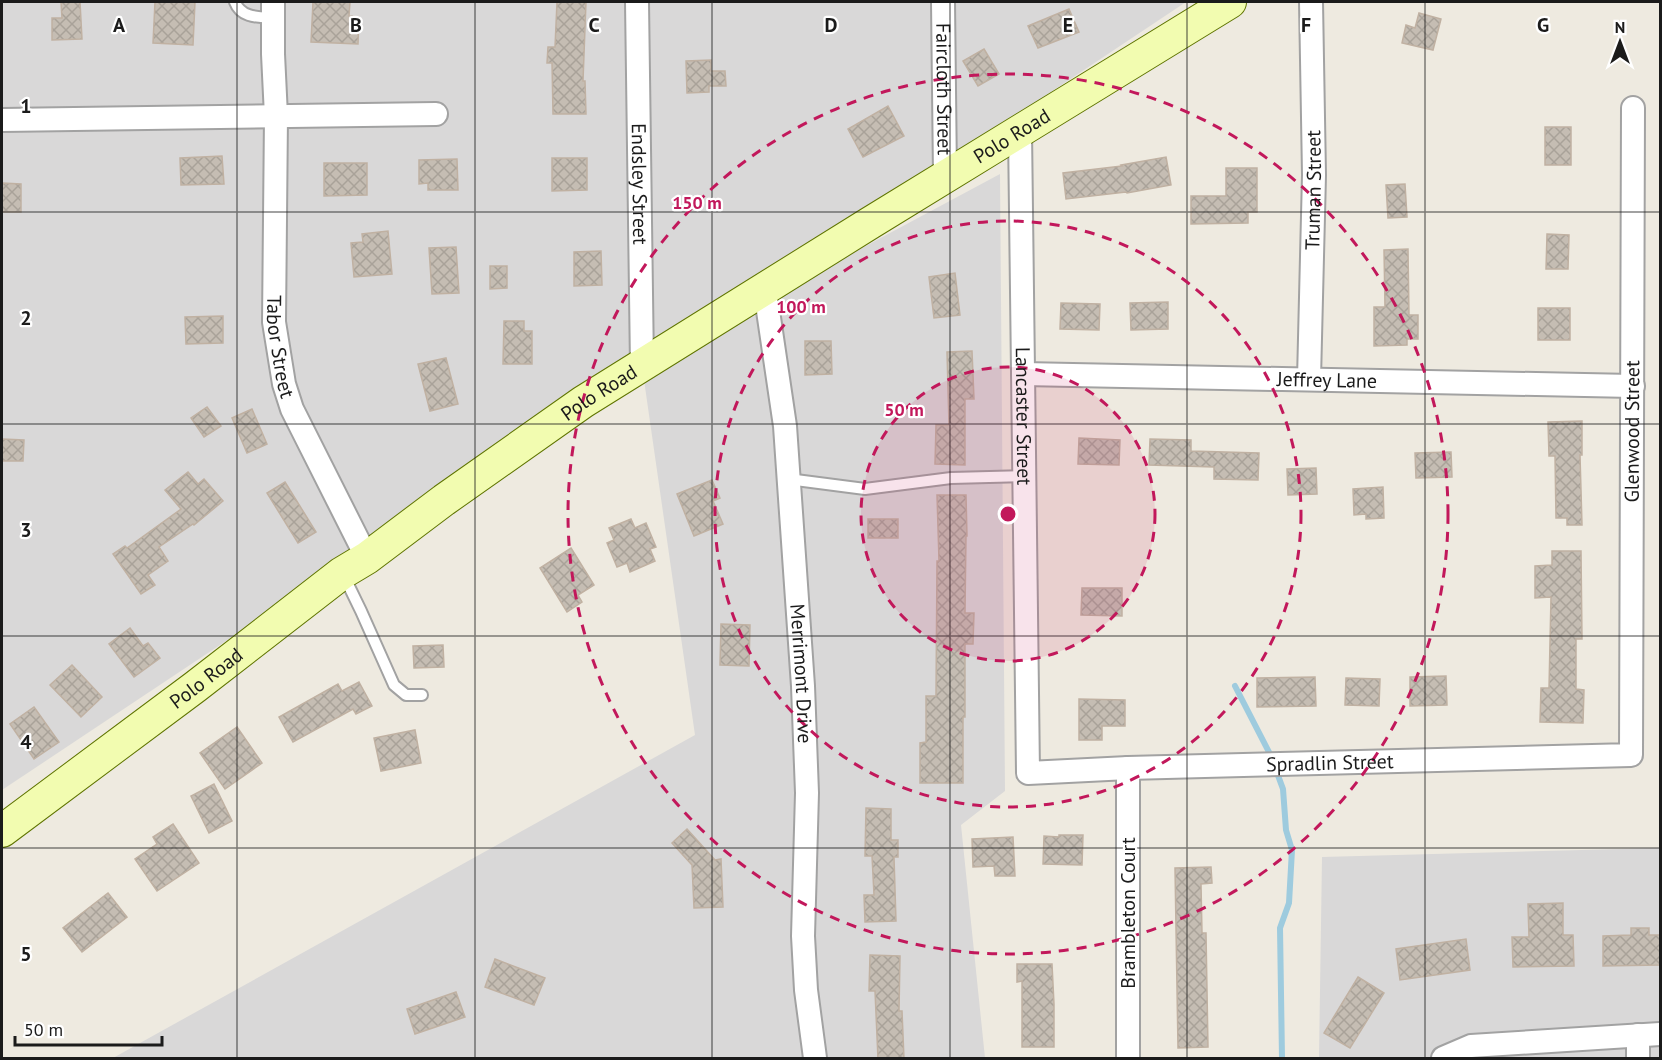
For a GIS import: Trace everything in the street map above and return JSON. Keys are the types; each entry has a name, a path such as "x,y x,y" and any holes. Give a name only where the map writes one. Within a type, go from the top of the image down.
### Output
{"main road":[{"name":"Polo Road","path":"2,831 355,565 583,402 945,176 1230,2"}],"street":[{"name":"Endsley Street","path":"637,2 642,366"},
{"name":"Faircloth Street","path":"943,2 945,176"},
{"name":"Truman Street","path":"1309,379 1314,175 1311,2"},
{"name":"Tabor Street","path":"273,10 276,116 274,322 284,384 292,409 355,565"},
{"name":"Glenwood Street","path":"1632,754 1633,108"},
{"path":"2,120 436,114"},
{"name":"Lancaster Street","path":"1020,131 1028,773"},
{"name":"Merrimont Drive","path":"763,289 784,426 803,686 807,793 803,936 806,990 815,1059"},
{"name":"Jeffrey Lane","path":"1023,374 1633,386"},
{"name":"Spradlin Street","path":"1028,773 1128,768 1632,754"},
{"name":"Brambleton Court","path":"1128,768 1128,1059"},
{"path":"1443,1059 1471,1046 1660,1034"},
{"path":"1638,1035 1638,1059"}],"lane":[{"path":"235,2 240,11 252,16 273,10"},
{"path":"788,479 865,489 951,478 1024,476"},
{"path":"355,565 365,619 394,685 406,695 422,695"}],"shaded area":[{"path":"2,2 1186,2 2,790"},
{"path":"1000,174 1005,791 961,825 985,1058 113,1058 695,735 642,366"},
{"path":"1660,848 1660,1058 1319,1058 1322,857"}],"building":[{"path":"61,2 80,2 82,39 52,40 52,18 62,18"},
{"path":"155,2 195,2 193,45 153,43"},
{"path":"313,2 350,2 349,16 359,17 358,44 311,42"},
{"path":"557,2 586,2 583,81 585,81 586,114 553,114 552,63 547,63 548,47 555,47"},
{"path":"1069,9 1079,32 1038,48 1028,26"},
{"path":"1419,13 1441,19 1433,50 1402,43 1406,25 1415,28"},
{"path":"984,49 999,74 978,86 963,61"},
{"path":"711,60 711,71 725,71 726,86 709,86 709,92 687,93 686,61"},
{"path":"888,106 904,136 863,157 848,129"},
{"path":"1545,127 1571,127 1571,165 1545,165"},
{"path":"222,156 224,184 181,185 180,158"},
{"path":"1166,157 1171,185 1127,193 1066,199 1063,173 1122,166"},
{"path":"552,158 587,158 587,190 552,191"},
{"path":"457,159 458,190 428,190 428,183 419,184 419,160"},
{"path":"324,163 367,163 367,195 324,196"},
{"path":"1226,168 1257,168 1257,212 1248,212 1248,223 1191,224 1191,196 1226,196"},
{"path":"2,183 21,184 21,212 2,212"},
{"path":"1405,184 1407,217 1388,218 1386,185"},
{"path":"388,231 392,274 354,277 351,243 363,242 362,234"},
{"path":"1547,234 1569,235 1568,269 1546,269"},
{"path":"456,247 459,293 432,294 429,248"},
{"path":"1408,249 1409,315 1418,315 1418,339 1407,339 1407,345 1374,346 1374,307 1385,307 1384,250"},
{"path":"601,251 602,285 574,286 574,252"},
{"path":"490,266 507,266 507,288 490,289"},
{"path":"955,273 960,315 934,318 929,277"},
{"path":"1168,302 1168,329 1131,330 1130,303"},
{"path":"1061,303 1100,304 1099,330 1060,329"},
{"path":"1538,308 1570,308 1570,340 1538,340"},
{"path":"223,316 223,343 186,344 185,317"},
{"path":"504,321 524,321 524,331 532,331 532,364 503,364"},
{"path":"805,341 831,341 832,374 805,375"},
{"path":"972,351 974,399 965,399 965,465 935,464 936,425 949,425 947,352"},
{"path":"446,358 458,404 430,411 418,364"},
{"path":"207,407 221,426 204,437 191,418"},
{"path":"252,409 267,444 247,453 232,418"},
{"path":"1582,421 1582,455 1580,455 1582,525 1567,525 1567,518 1556,518 1555,456 1549,456 1548,422"},
{"path":"1079,438 1120,440 1119,465 1078,464"},
{"path":"2,439 24,440 23,461 2,461"},
{"path":"1150,439 1191,440 1191,451 1259,453 1258,480 1214,479 1214,467 1149,465"},
{"path":"1451,452 1452,477 1416,478 1415,453"},
{"path":"1316,468 1317,494 1288,495 1287,469"},
{"path":"188,472 198,484 204,479 223,501 194,525 159,547 168,561 148,575 155,585 141,594 113,554 125,546 127,548 181,509 165,490"},
{"path":"712,480 720,498 713,501 723,524 694,536 677,494"},
{"path":"285,482 316,532 298,543 267,493"},
{"path":"1383,487 1384,518 1366,519 1366,514 1354,515 1353,489"},
{"path":"937,495 966,495 965,613 974,613 973,644 965,644 963,783 920,783 920,743 926,742 926,696 936,696 937,561 939,561"},
{"path":"631,519 635,528 646,523 656,547 650,549 655,561 630,572 627,563 617,567 607,543 614,540 609,528"},
{"path":"868,519 898,519 898,538 868,538"},
{"path":"571,548 594,585 578,595 582,602 567,612 540,568"},
{"path":"1552,551 1581,551 1582,639 1576,639 1576,689 1584,690 1583,723 1540,722 1541,688 1549,688 1551,597 1535,598 1535,566 1552,565"},
{"path":"1082,588 1122,588 1122,616 1081,615"},
{"path":"721,624 750,625 749,666 720,665"},
{"path":"130,628 143,646 148,643 160,658 134,677 109,644"},
{"path":"443,645 444,667 414,668 413,646"},
{"path":"72,665 102,697 81,717 50,685"},
{"path":"1446,676 1447,705 1410,706 1410,677"},
{"path":"1315,677 1316,706 1257,707 1257,678"},
{"path":"1346,678 1380,679 1379,706 1345,705"},
{"path":"359,682 372,706 356,714 353,709 293,742 279,717 338,684 342,691"},
{"path":"1079,699 1125,700 1125,726 1102,726 1102,740 1079,740"},
{"path":"34,707 59,742 34,759 10,724"},
{"path":"237,727 262,763 225,789 200,753"},
{"path":"415,730 421,763 381,771 374,738"},
{"path":"214,784 232,821 209,833 191,796"},
{"path":"866,808 891,809 891,840 898,840 898,857 894,857 896,921 865,922 864,895 874,895 872,856 865,856"},
{"path":"173,824 199,863 157,891 135,859 157,844 153,837"},
{"path":"687,829 715,860 721,859 723,907 694,908 692,865 672,843"},
{"path":"1059,835 1083,835 1082,865 1043,864 1044,836 1059,837"},
{"path":"1013,837 1015,876 995,876 994,866 973,867 972,839"},
{"path":"1211,867 1212,883 1201,884 1202,933 1206,933 1208,1047 1178,1048 1175,868"},
{"path":"108,893 127,917 82,952 63,928"},
{"path":"1563,903 1563,935 1573,935 1574,966 1513,967 1512,937 1529,937 1528,904"},
{"path":"1631,928 1649,928 1649,935 1660,935 1660,965 1603,966 1603,936 1631,935"},
{"path":"1466,939 1470,970 1400,980 1396,949"},
{"path":"870,955 900,956 899,1011 902,1011 904,1059 878,1059 875,991 869,991"},
{"path":"495,959 545,978 534,1005 485,987"},
{"path":"1017,964 1052,964 1054,1047 1022,1047 1022,981 1017,982"},
{"path":"1358,977 1384,993 1350,1048 1324,1033"},
{"path":"456,992 465,1017 415,1034 407,1009"}],"waterway":[{"path":"1235,686 1273,760"},
{"path":"1276,770 1283,789 1286,830 1292,850 1289,903 1280,928 1282,1058"}]}
